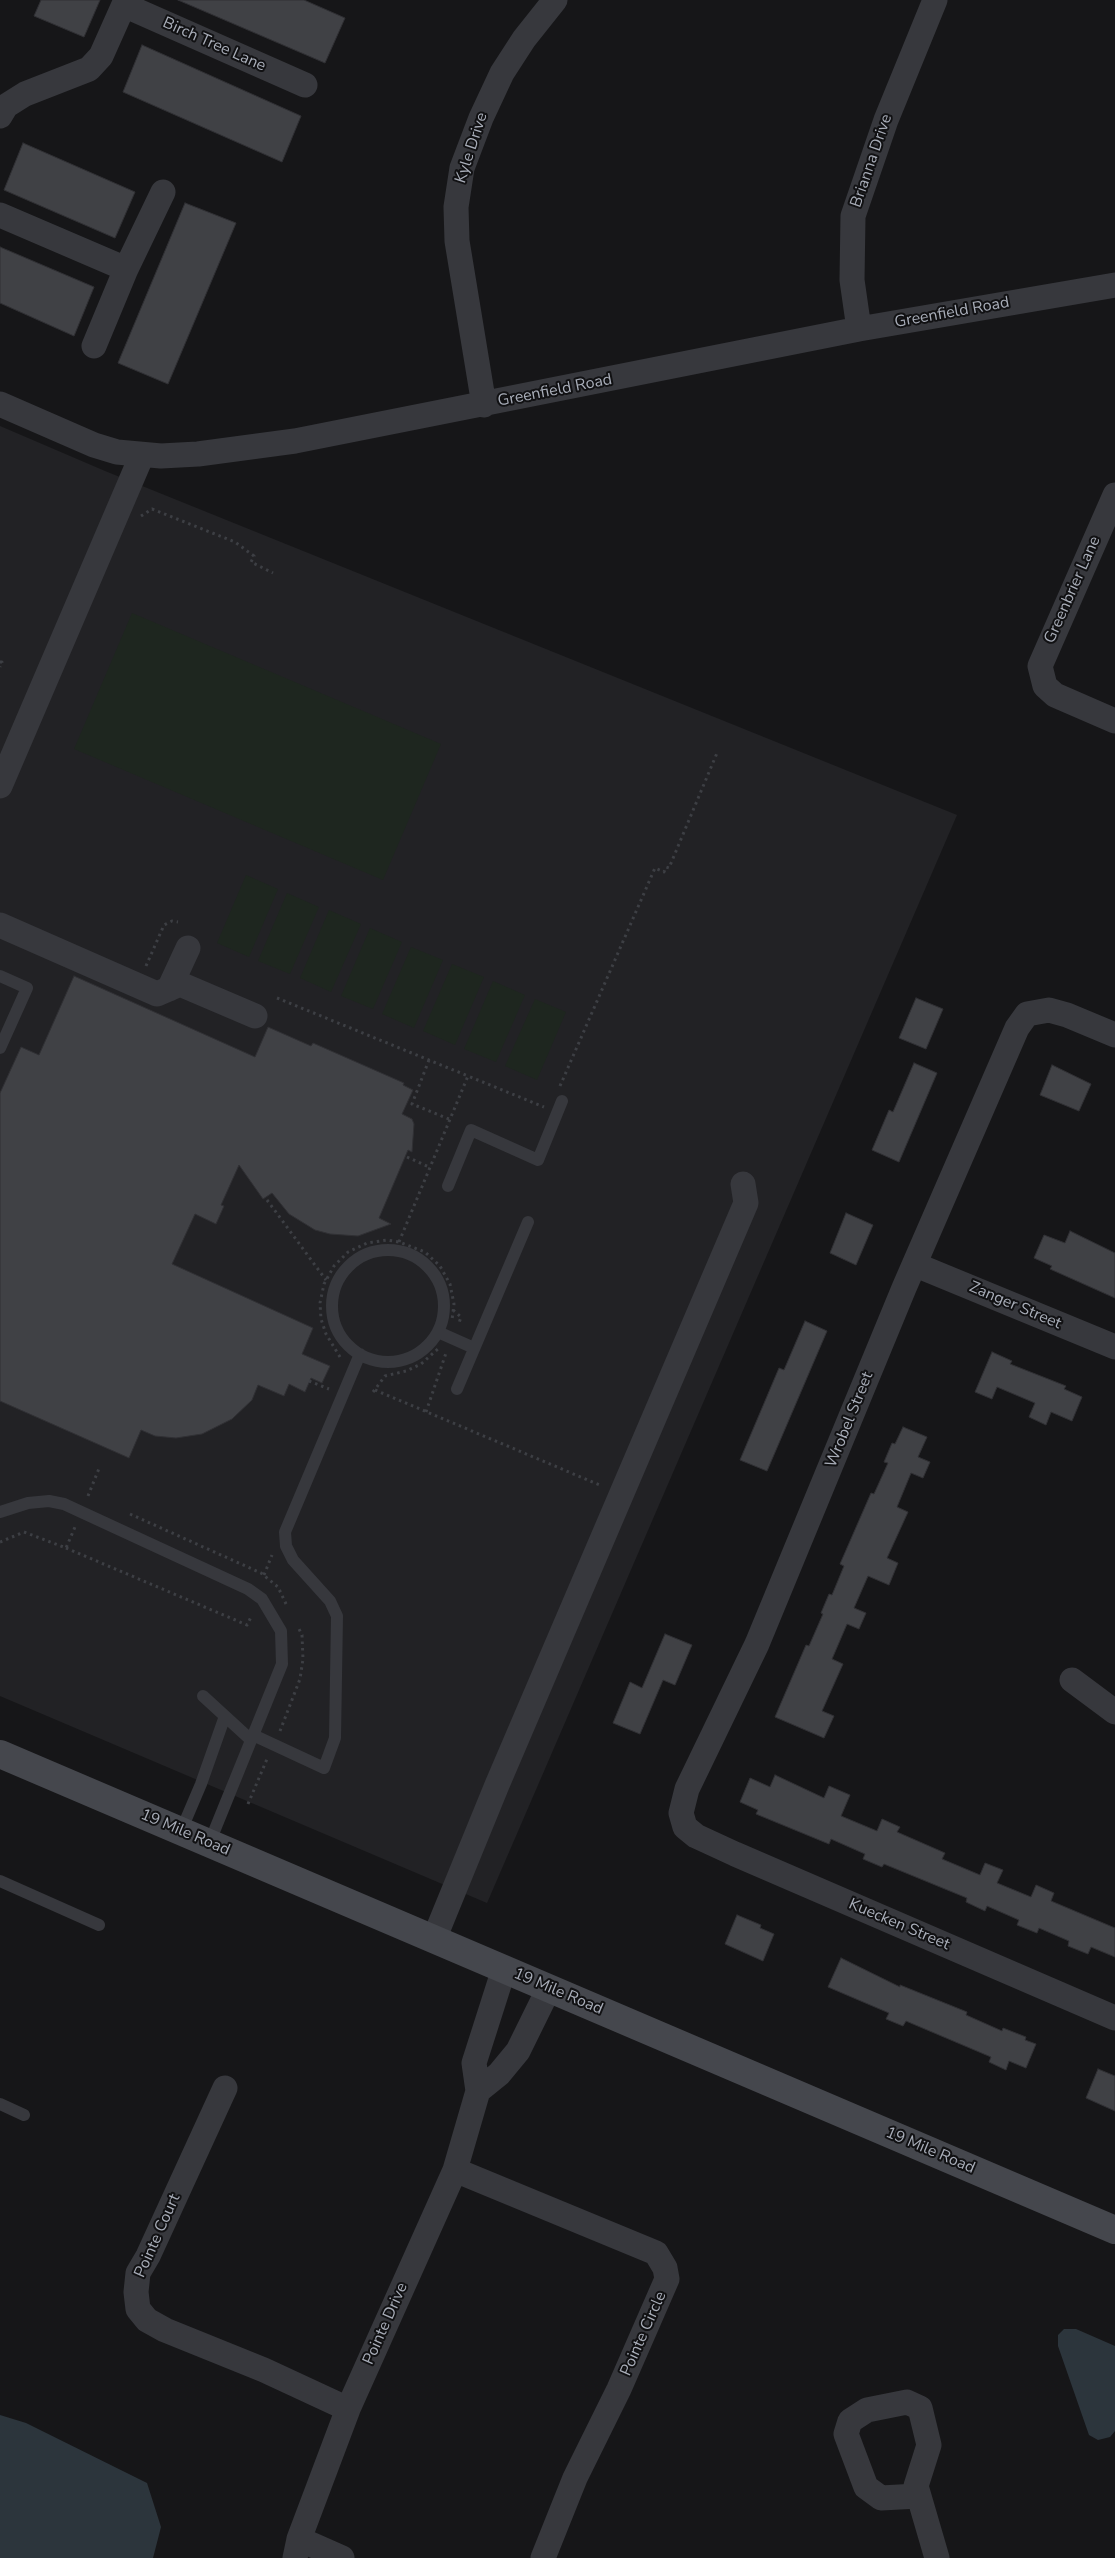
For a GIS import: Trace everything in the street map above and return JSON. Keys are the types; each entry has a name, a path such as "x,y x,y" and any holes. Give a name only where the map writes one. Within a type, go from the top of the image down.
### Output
{"street":[{"name":"Kyle Drive","path":"484,405 457,241 456,207 462,168 481,118 502,73 524,39 555,0"},
{"name":"Brianna Drive","path":"859,329 852,280 853,216 883,129 935,0"},
{"name":"Birch Tree Lane","path":"125,2 305,85"},
{"path":"0,116 6,106 26,94 89,70 101,56 125,2"},
{"path":"94,346 126,269 163,192"},
{"path":"0,215 126,269"},
{"name":"Greenfield Road","path":"0,404 94,445 117,452 189,455 241,449 484,405 859,329 1115,285"},
{"path":"0,786 142,454"},
{"name":"Greenbrier Lane","path":"1115,495 1042,658 1041,676 1045,686 1070,703 1115,721"},
{"path":"0,925 157,994 180,984 255,1016"},
{"path":"169,989 188,948"},
{"name":"Wrobel Street","path":"686,1828 681,1813 687,1789 757,1644 1008,1046 1027,1014 1049,1010 1067,1015 1115,1035"},
{"path":"434,1939 500,1776 746,1203 743,1184"},
{"name":"Zanger Street","path":"916,1265 1115,1348"},
{"path":"1072,1680 1115,1712"},
{"name":"19 Mile Road","path":"0,1754 1115,2230"},
{"name":"Kuecken Street","path":"686,1828 696,1836 734,1854 1115,2018"},
{"name":"Pointe Drive","path":"297,2548 348,2409 455,2170 478,2091 474,2063 504,1969"},
{"path":"478,2091 499,2074 518,2051 549,1988"},
{"name":"Pointe Court","path":"225,2088 148,2256 138,2273 136,2292 138,2309 147,2320 165,2330 264,2370 348,2409"},
{"name":"Pointe Circle","path":"455,2170 656,2253 665,2268 668,2280 619,2389 575,2478 543,2558"},
{"path":"918,2496 937,2558"},
{"path":"297,2548 342,2558"}],"lane":[{"path":"0,976 26,988 0,1048"},
{"path":"448,1186 470,1130 538,1160 560,1096"},
{"path":"457,1389 528,1222"},
{"path":"398,1251 414,1256 428,1267 438,1281 443,1298 443,1315 438,1332 427,1346 412,1356 395,1361 377,1360 360,1354 346,1343 337,1328 332,1312 333,1294 339,1278 350,1265 372,1252 398,1251"},
{"path":"438,1332 474,1348"},
{"path":"203,1696 252,1738 274,1745 324,1768 336,1738 337,1616 330,1600 294,1560 286,1546 285,1532 360,1354"},
{"path":"0,1512 28,1503 49,1501 64,1504 248,1589 262,1599 281,1631 283,1648 278,1678 209,1844"},
{"path":"181,1831 201,1784 225,1716"},
{"path":"0,1881 99,1925"},
{"path":"0,2104 24,2115"}],"path":[{"path":"137,524 141,515 152,509 235,542 254,556 251,562 273,572"},
{"path":"0,662 2,662 0,667"},
{"path":"560,1096 656,868 664,872 666,867 669,868 718,753"},
{"path":"138,985 164,925 172,921 178,922"},
{"path":"278,998 468,1076"},
{"path":"429,1060 412,1104 450,1119"},
{"path":"406,1157 429,1166"},
{"path":"267,1200 326,1280"},
{"path":"342,1362 340,1354 326,1334 321,1319 320,1303 326,1280 334,1266 348,1252 367,1243 387,1240 407,1243"},
{"path":"453,1310 461,1317 459,1323"},
{"path":"426,1412 448,1348"},
{"path":"375,1390 609,1489"},
{"path":"88,1496 100,1466"},
{"path":"80,1493 96,1500"},
{"path":"121,1510 261,1573 278,1587 290,1611"},
{"path":"66,1548 76,1524"},
{"path":"0,1542 24,1532 247,1625 254,1610"},
{"path":"248,1804 300,1679 303,1660 302,1635 294,1619"}],"shaded area":[{"path":"0,426 105,471 957,815 487,1903 0,1696"},
{"path":"132,613 441,744 383,880 74,749"},
{"path":"246,875 278,889 249,957 217,943"},
{"path":"287,893 319,907 290,974 258,961"},
{"path":"329,910 361,924 331,992 300,978"},
{"path":"370,928 402,942 373,1009 341,996"},
{"path":"411,947 443,960 414,1028 382,1014"},
{"path":"452,964 484,977 455,1045 423,1031"},
{"path":"493,981 525,995 496,1062 464,1049"},
{"path":"535,999 566,1012 537,1080 505,1066"},
{"path":"1064,2329 1076,2329 1115,2346 1115,2431 1110,2437 1098,2440 1089,2435 1058,2346 1058,2335"},
{"path":"0,2415 26,2423 147,2483 161,2527 153,2558 0,2558"}],"building":[{"path":"41,0 100,0 84,37 34,16"},
{"path":"178,0 304,0 345,18 325,63"},
{"path":"142,45 301,116 282,162 123,92"},
{"path":"23,143 135,192 115,238 4,190"},
{"path":"185,203 236,223 168,384 118,363"},
{"path":"0,247 94,287 74,336 0,303"},
{"path":"74,976 255,1057 268,1027 311,1046 313,1043 404,1083 403,1085 413,1090 402,1114 412,1119 414,1124 412,1152 408,1150 379,1218 391,1224 358,1236 330,1234 315,1230 289,1214 272,1193 263,1199 239,1165 221,1205 224,1206 216,1224 195,1214 172,1264 313,1328 302,1354 330,1366 322,1383 311,1378 305,1392 289,1384 284,1396 258,1385 252,1400 232,1419 202,1434 176,1438 155,1436 141,1430 129,1458 0,1401 0,1093 21,1047 39,1055"},
{"path":"916,998 943,1009 926,1049 899,1038"},
{"path":"914,1063 937,1073 899,1162 872,1150 889,1110 893,1112"},
{"path":"1052,1065 1091,1084 1079,1111 1040,1095"},
{"path":"846,1213 873,1225 856,1265 830,1253"},
{"path":"1070,1231 1115,1253 1115,1298 1050,1269 1052,1266 1034,1258 1044,1235 1065,1243"},
{"path":"805,1321 827,1331 767,1471 740,1460 779,1368 784,1370"},
{"path":"992,1352 1012,1361 1010,1364 1066,1386 1064,1389 1082,1397 1072,1421 1051,1412 1046,1425 1029,1417 1035,1403 997,1387 992,1399 975,1392"},
{"path":"903,1427 927,1437 918,1457 930,1462 923,1478 911,1473 897,1507 908,1512 887,1558 898,1563 889,1585 868,1576 854,1608 866,1613 859,1629 847,1624 832,1659 843,1664 822,1711 834,1716 824,1738 775,1717 806,1645 809,1646 823,1614 821,1613 829,1594 832,1595 844,1566 840,1564 871,1493 874,1494 888,1463 884,1462 892,1443 895,1444"},
{"path":"665,1634 692,1645 675,1685 663,1680 640,1734 613,1723 630,1682 642,1688"},
{"path":"775,1775 824,1798 829,1786 850,1795 841,1816 877,1831 882,1819 900,1827 897,1832 945,1853 942,1859 980,1875 985,1863 1003,1870 997,1883 1031,1897 1036,1885 1054,1893 1051,1901 1115,1928 1115,1957 1091,1947 1088,1954 1068,1946 1069,1941 1039,1928 1037,1933 1017,1925 1019,1920 987,1906 985,1911 966,1902 967,1898 884,1864 882,1867 863,1859 865,1854 831,1839 829,1844 756,1814 758,1810 740,1802 750,1778 770,1787"},
{"path":"737,1915 761,1925 760,1928 774,1934 763,1961 725,1944"},
{"path":"841,1958 900,1987 900,1985 967,2012 966,2015 1002,2031 1003,2028 1026,2037 1025,2040 1036,2044 1026,2068 1009,2061 1006,2070 989,2062 991,2057 906,2021 903,2026 886,2019 889,2013 828,1987"},
{"path":"1098,2069 1115,2076 1115,2111 1086,2098"}]}
